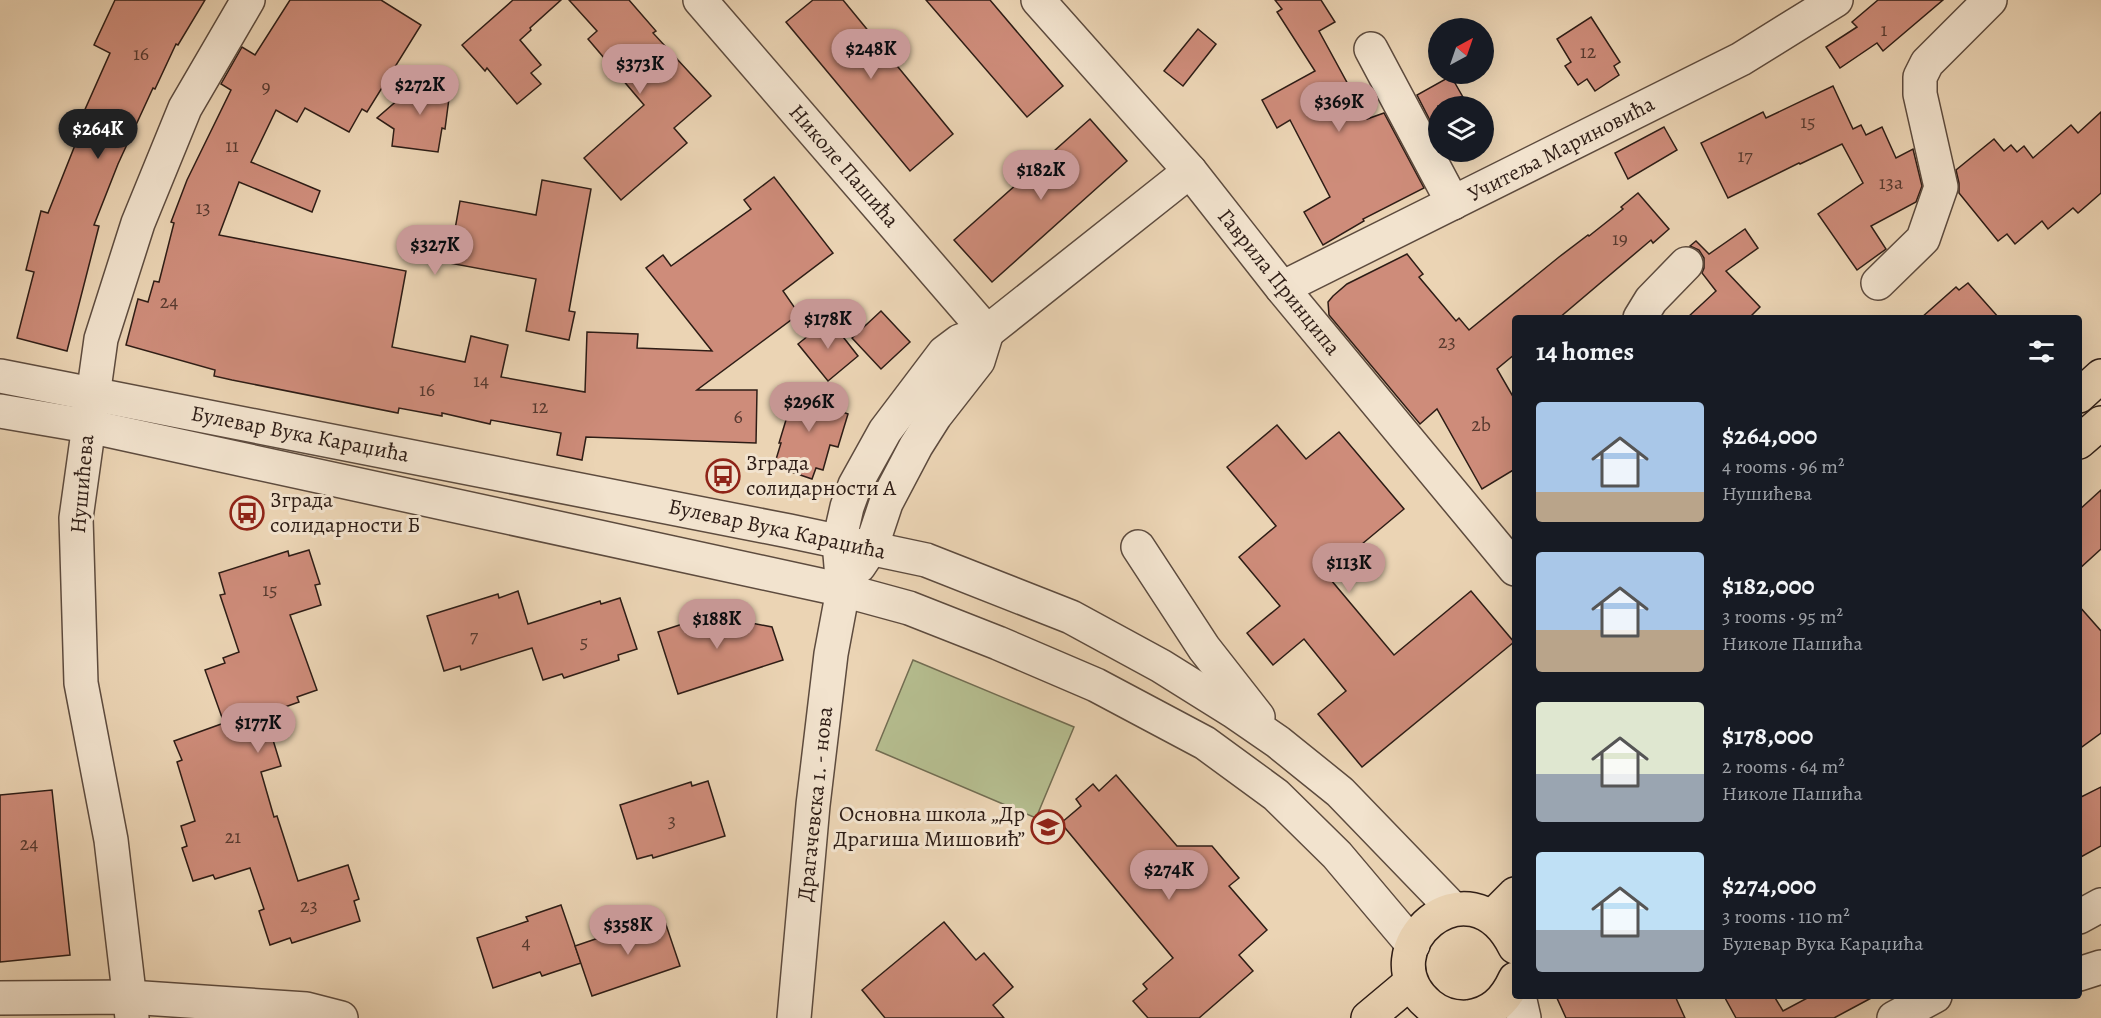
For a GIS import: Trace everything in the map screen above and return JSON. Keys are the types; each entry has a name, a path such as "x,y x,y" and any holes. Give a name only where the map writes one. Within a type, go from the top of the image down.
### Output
{"main road":[{"path":"2082,393 2101,376"},
{"path":"2082,439 2101,423"},
{"path":"1492,917 1512,897"},
{"path":"1512,941 1507,932 1492,917 1479,911 1453,909 1429,920 1417,934 1409,968 1411,982 1422,1000 1448,1016 1481,1015 1496,1006 1508,994 1512,985"},
{"path":"1368,1018 1411,982"}],"street":[{"name":"Нушићева","path":"131,1007 111,840 81,683 76,518 101,339 138,223 185,108 248,0"},
{"name":"Николе Пашића","path":"700,0 987,332"},
{"name":"Гаврила Принципа","path":"1038,0 1190,171 1282,288 1512,565"},
{"name":"Учитеља Мариновића","path":"1282,288 1741,59 1836,0"},
{"path":"1878,283 1923,239 1941,187 1920,94 1920,77 1926,63 1990,0"},
{"path":"1371,49 1453,203"},
{"path":"843,590 838,542 855,485 885,431 944,353 960,341 987,332 1190,171"},
{"path":"1642,315 1651,300 1686,264"},
{"path":"843,590 871,548 886,503 916,446 935,416 978,361 987,332"},
{"name":"Булевар Вука Караџића","path":"0,375 926,560 1071,617 1161,666 1278,742 1340,792 1453,909"},
{"name":"Булевар Вука Караџића","path":"0,411 88,426 843,590 909,608 1096,685 1205,743 1276,795 1337,855 1413,945"},
{"path":"1138,547 1204,648 1278,742"},
{"name":"Драгачевска 1. - нова","path":"794,1018 813,805 831,654 843,590"},
{"path":"2082,915 2101,904"},
{"path":"2082,973 2101,967"},
{"path":"0,998 131,1007 306,1009 341,1018"},
{"path":"1520,999 1524,1018"},
{"path":"1894,1018 1929,999"}],"green space":[{"path":"913,660 1074,727 1036,818 876,750"}],"building":[{"path":"115,0 205,0 178,45 176,44 155,89 153,88 118,164 94,225 99,226 67,351 17,338 34,272 26,270 41,211 48,213 83,125 79,123 110,53 94,45"},
{"path":"290,0 381,0 421,25 367,112 362,109 349,132 305,108 297,122 276,110 251,162 320,191 312,212 239,182 219,235 406,271 392,347 465,362 471,336 508,345 501,377 585,392 587,332 638,334 637,348 712,351 646,268 663,255 671,266 751,209 744,200 774,177 833,253 783,291 799,314 697,390 757,390 756,443 586,437 582,460 557,455 561,433 491,420 490,424 442,413 442,416 399,408 398,413 232,380 214,376 215,370 126,345 138,299 148,302 154,281 159,282 174,223 171,222 187,180 231,90 221,84 242,47 255,55"},
{"path":"513,0 561,0 520,40 541,65 531,73 541,84 517,104 487,68 485,71 462,45"},
{"path":"569,0 629,0 656,31 653,33 711,96 674,128 687,143 621,200 584,158 644,105 588,39 597,31"},
{"path":"813,0 843,0 953,134 910,171 786,22"},
{"path":"926,0 990,0 1063,86 1027,117"},
{"path":"1275,0 1321,0 1335,22 1319,31 1367,119 1384,113 1424,188 1363,219 1364,221 1323,245 1304,212 1330,197 1290,120 1277,128 1262,100 1315,71 1277,12 1282,9"},
{"path":"1878,0 1943,0 1883,51 1877,43 1840,68 1826,47 1857,27 1852,22"},
{"path":"1591,17 1620,62 1614,66 1619,75 1595,91 1587,79 1578,85 1565,66 1571,62 1557,39"},
{"path":"1198,29 1216,44 1183,86 1164,71"},
{"path":"422,79 451,83 445,129 442,128 438,152 392,146 394,129 377,118"},
{"path":"1437,84 1456,84 1462,96 1428,96 1428,116 1417,95"},
{"path":"1833,86 1853,129 1861,125 1866,135 1882,127 1896,158 1913,149 1922,186 1916,202 1871,226 1886,249 1857,270 1818,214 1863,183 1842,144 1728,198 1701,143 1763,112 1766,118"},
{"path":"2101,112 2101,193 2078,213 2073,208 2048,229 2042,221 2015,244 2007,234 1998,241 1959,193 1956,170 1994,139 2004,151 2011,145 2017,152 2024,146 2033,158 2071,125 2078,133"},
{"path":"1090,119 1127,161 992,282 954,240"},
{"path":"1664,127 1677,150 1628,179 1615,153"},
{"path":"542,180 591,189 569,311 575,312 569,340 526,331 536,279 449,263 460,201 536,215"},
{"path":"1638,193 1669,229 1653,243 1651,240 1563,315 1512,315 1512,356 1497,369 1512,395 1512,471 1482,489 1437,409 1420,424 1329,315 1328,302 1347,284 1407,254 1423,274 1419,277 1456,321 1459,318 1469,330 1623,209 1621,207"},
{"path":"1745,229 1758,248 1726,271 1760,307 1752,315 1690,315 1716,291 1702,273 1704,258 1699,250 1690,246 1696,241 1709,254"},
{"path":"1968,283 1996,315 1924,315 1956,287 1959,290"},
{"path":"881,311 910,342 881,369 852,338"},
{"path":"829,319 858,356 828,381 798,344"},
{"path":"796,387 832,399 829,407 848,414 838,447 830,445 823,470 816,468 812,479 774,466"},
{"path":"1277,425 1306,459 1339,432 1404,509 1326,574 1394,655 1471,591 1512,640 1512,644 1362,767 1318,714 1346,691 1304,639 1273,665 1247,633 1280,606 1239,557 1276,526 1227,467"},
{"path":"2101,490 2101,549 2082,566 2082,507"},
{"path":"309,550 320,584 315,585 321,605 290,615 317,690 297,697 299,702 265,714 281,766 261,772 274,817 277,816 298,881 348,865 359,899 354,901 360,921 292,943 290,938 270,945 259,911 264,909 250,868 215,879 213,875 193,881 182,848 187,846 181,826 195,821 177,762 182,760 174,741 224,723 205,670 225,663 223,658 239,652 220,595 225,594 219,573 288,551 289,556"},
{"path":"518,591 528,624 600,601 601,604 620,598 637,649 618,655 619,660 564,678 562,674 543,680 532,648 461,670 460,666 444,671 427,616 498,594 499,598"},
{"path":"2082,609 2101,631 2101,733 2082,747"},
{"path":"710,615 772,627 783,660 678,694 658,632"},
{"path":"1116,775 1177,846 1212,846 1239,878 1229,886 1267,930 1239,955 1253,971 1199,1018 1148,1018 1133,1001 1147,989 1143,984 1173,958 1061,823 1081,806 1076,799 1093,784 1099,791"},
{"path":"708,781 725,836 653,858 652,855 637,859 620,805 691,782 692,786"},
{"path":"2101,787 2101,846 2082,856 2082,796"},
{"path":"52,790 70,955 0,962 0,795"},
{"path":"561,905 581,963 542,976 540,972 493,988 477,938 528,921 526,917"},
{"path":"663,916 680,966 592,996 575,946"},
{"path":"944,922 976,960 984,953 1013,987 993,1005 1004,1018 885,1018 862,990"},
{"path":"1557,999 1676,999 1685,1018 1566,1018"},
{"path":"1726,999 1776,999 1783,1011 1805,999 1869,999 1834,1018 1736,1018"}],"place":[{"name":"Зграда солидарности А","path":"723,476"},
{"name":"Зграда солидарности Б","path":"247,513"},
{"name":"Основна школа „Др Драгиша Мишовић”","path":"1048,827"}]}
